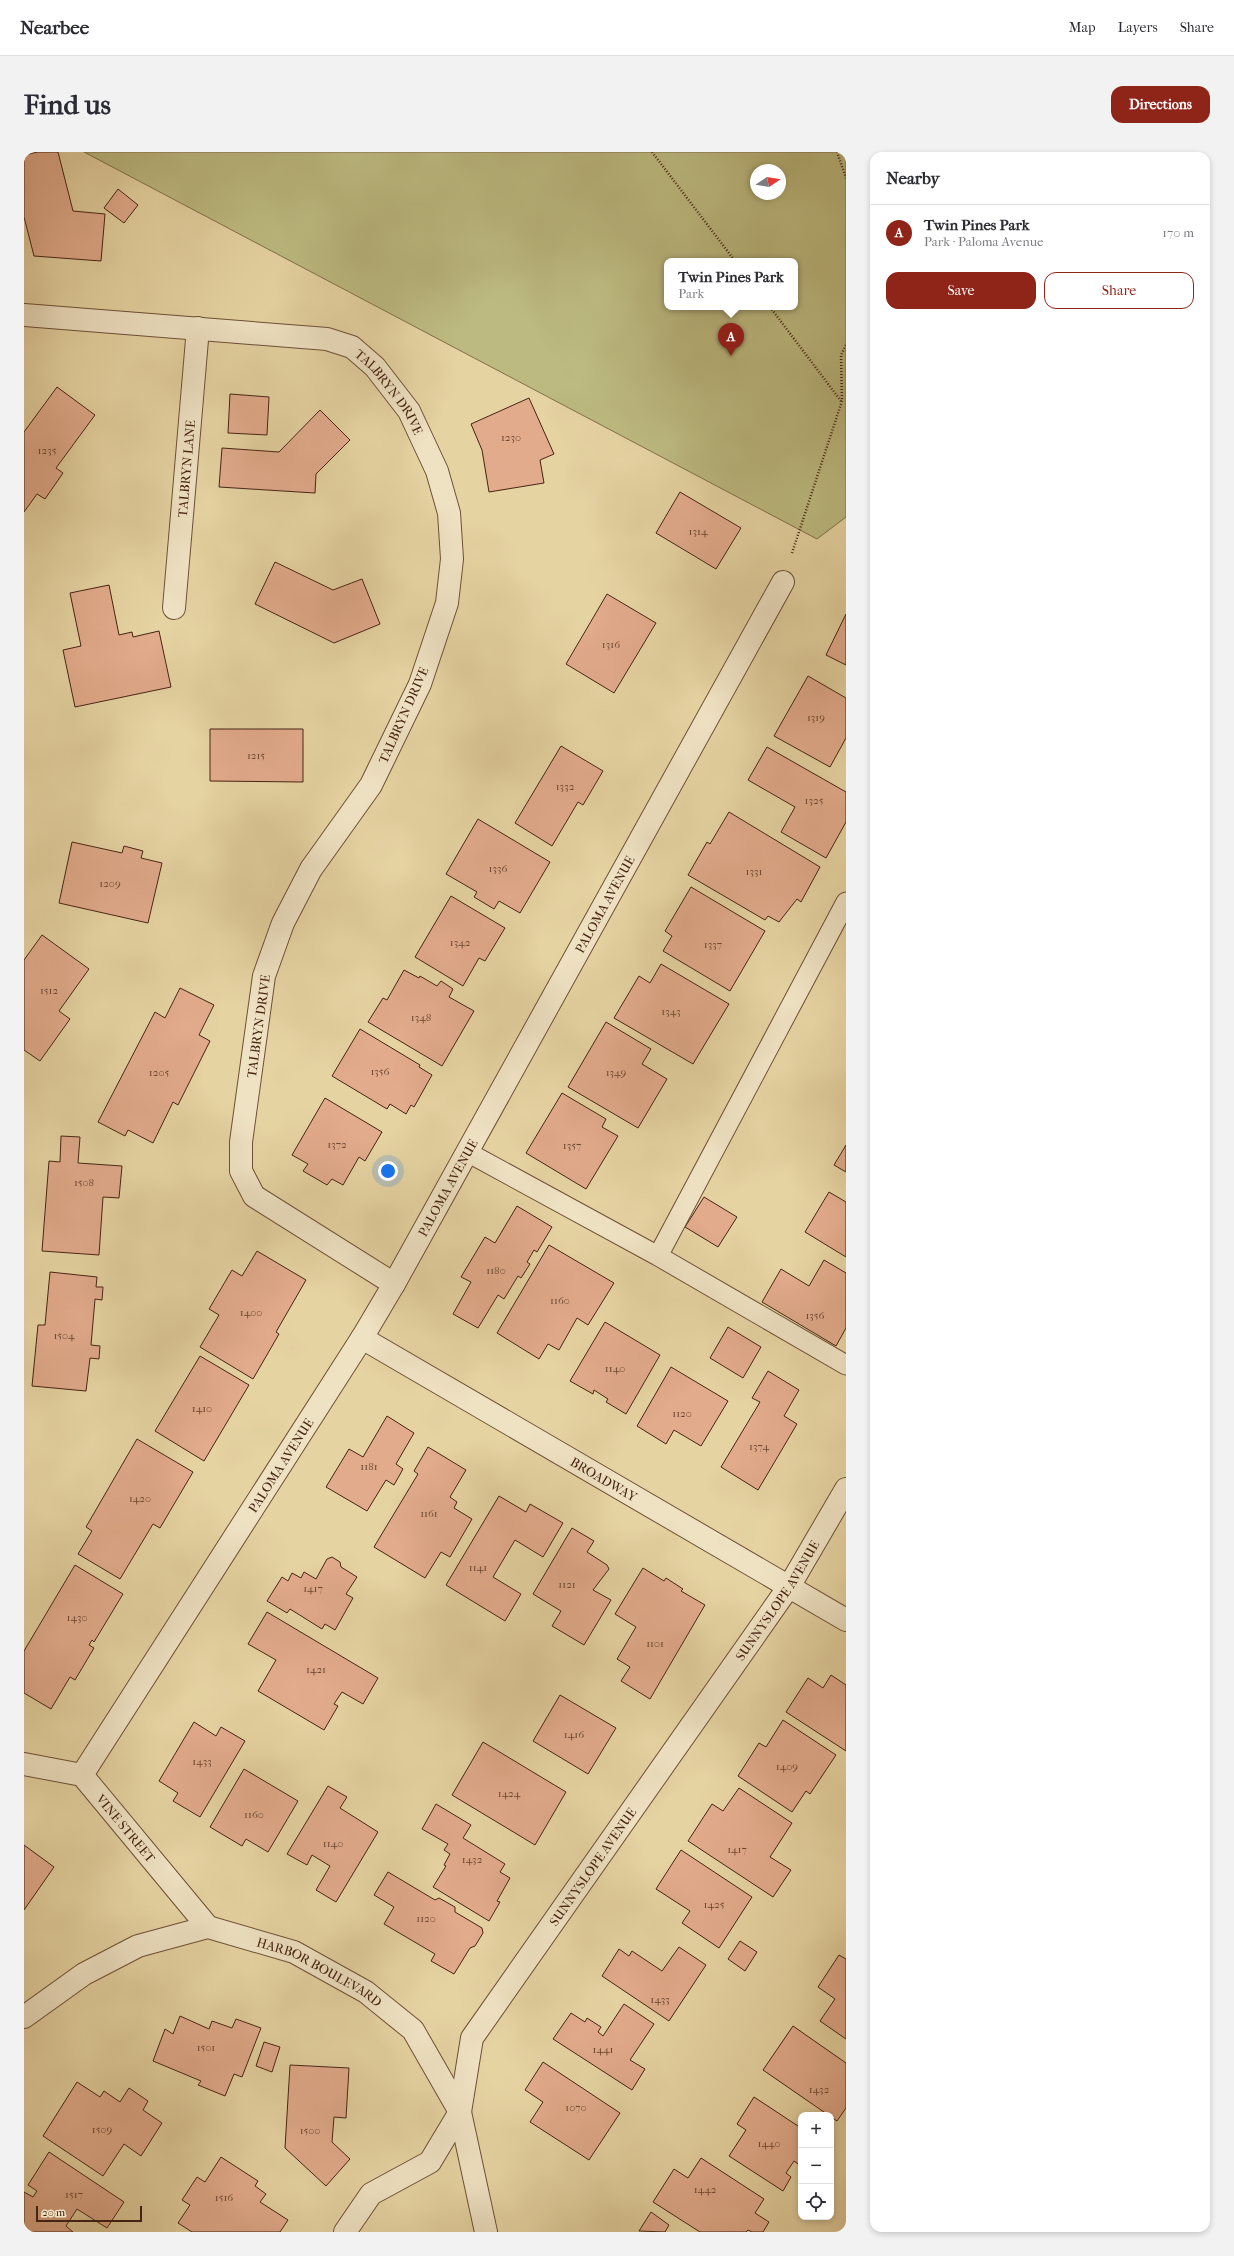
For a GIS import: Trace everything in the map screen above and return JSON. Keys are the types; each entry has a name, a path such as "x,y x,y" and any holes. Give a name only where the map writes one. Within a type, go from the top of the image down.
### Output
{"street":[{"name":"TALBRYN DRIVE","path":"24,315 327,339 352,347 376,367 409,411 437,471 449,513 452,559 447,603 420,684 371,785 311,869 283,923 264,976 241,1142 241,1171 254,1196 394,1284"},
{"name":"TALBRYN LANE","path":"174,608 198,328"},
{"name":"PALOMA AVENUE","path":"82,1775 362,1338 394,1284 783,582"},
{"name":"BROADWAY","path":"362,1338 790,1585 846,1620"},
{"name":"SUNNYSLOPE AVENUE","path":"345,2232 371,2194 430,2162 460,2112 472,2038 790,1585 846,1488"},
{"path":"24,1764 82,1775"},
{"name":"VINE STREET","path":"82,1775 208,1927"},
{"path":"25,2015 84,1974 138,1946 208,1927"},
{"name":"HARBOR BOULEVARD","path":"208,1927 294,1952 366,1992 413,2030 460,2112 486,2232"}],"lane":[{"path":"658,1256 846,902"},
{"path":"467,1152 658,1256 846,1365"}],"path":[{"path":"652,152 733,258"},
{"path":"837,152 846,178"},
{"path":"772,310 842,401"},
{"path":"783,582 842,401 841,354 846,345"}],"shaded area":[{"path":"84,152 846,152 846,517 817,539"}],"building":[{"path":"38,152 58,152 73,211 105,214 101,261 34,256 24,217 24,155"},
{"path":"118,189 138,205 124,223 104,208"},
{"path":"57,387 95,415 56,468 63,473 45,499 37,494 24,512 24,432"},
{"path":"230,394 269,397 267,435 228,433"},
{"path":"529,398 554,454 540,460 544,483 489,492 482,450 471,424"},
{"path":"320,410 350,440 316,474 315,493 219,487 222,448 279,452"},
{"path":"680,492 741,528 716,569 656,533"},
{"path":"275,562 333,590 362,579 380,624 334,643 255,604"},
{"path":"109,585 119,635 132,632 133,637 159,631 171,687 75,707 63,650 81,646 70,593"},
{"path":"607,594 656,623 614,693 566,664"},
{"path":"846,614 846,665 826,655"},
{"path":"808,676 846,698 846,738 830,767 774,736"},
{"path":"210,729 303,729 303,782 210,781"},
{"path":"561,746 603,771 583,805 578,802 552,846 515,823"},
{"path":"767,747 846,792 846,822 826,858 781,832 795,807 748,780"},
{"path":"729,812 820,867 801,902 797,899 779,922 768,916 765,920 688,875 707,842 710,844"},
{"path":"478,819 550,862 520,913 499,901 494,909 474,897 477,892 446,874"},
{"path":"72,842 122,853 124,846 143,851 141,858 162,863 148,923 59,903"},
{"path":"691,887 765,931 730,991 663,951 672,936 665,931"},
{"path":"451,896 505,928 485,961 479,958 463,986 415,957"},
{"path":"42,935 89,969 59,1011 70,1019 40,1061 24,1050 24,960"},
{"path":"661,964 729,1004 693,1064 614,1018 639,976 650,983"},
{"path":"404,970 419,978 420,976 437,986 441,981 453,989 449,997 474,1011 442,1066 368,1022 383,998 387,1000"},
{"path":"180,988 214,1005 199,1035 210,1041 178,1105 173,1102 153,1143 128,1130 125,1136 98,1122 155,1012 165,1018"},
{"path":"606,1022 651,1049 642,1064 667,1079 638,1128 568,1087"},
{"path":"360,1029 420,1065 419,1067 432,1075 414,1107 411,1105 406,1114 390,1104 387,1109 332,1076"},
{"path":"562,1093 606,1119 602,1127 618,1136 586,1189 526,1153"},
{"path":"325,1098 382,1132 365,1161 359,1157 343,1185 332,1179 327,1185 303,1171 308,1164 292,1155"},
{"path":"61,1136 80,1137 78,1163 122,1166 119,1198 103,1197 99,1255 42,1251 49,1161 60,1162"},
{"path":"846,1145 846,1172 834,1165"},
{"path":"829,1192 846,1202 846,1257 805,1232"},
{"path":"704,1197 737,1217 718,1247 685,1227"},
{"path":"517,1206 552,1227 537,1252 534,1250 527,1262 530,1264 521,1278 518,1276 504,1299 498,1295 478,1328 453,1314 471,1282 461,1277 485,1237 495,1243"},
{"path":"549,1245 614,1283 588,1325 577,1318 559,1350 548,1344 539,1359 497,1333"},
{"path":"257,1251 306,1280 276,1332 279,1334 253,1379 200,1347 219,1315 209,1309 232,1270 242,1276"},
{"path":"824,1260 846,1273 846,1328 836,1346 762,1302 781,1269 809,1286"},
{"path":"50,1272 97,1277 96,1287 103,1287 102,1300 95,1299 91,1345 100,1346 99,1359 90,1358 86,1391 32,1386 38,1325 45,1325"},
{"path":"605,1322 660,1355 626,1414 606,1402 608,1399 594,1390 593,1394 570,1381"},
{"path":"728,1327 761,1347 743,1378 710,1358"},
{"path":"200,1356 249,1385 204,1461 155,1431"},
{"path":"671,1367 728,1401 701,1446 674,1430 666,1444 637,1426"},
{"path":"768,1371 799,1390 784,1416 797,1424 758,1490 721,1467 760,1402 752,1398"},
{"path":"387,1416 414,1433 396,1464 403,1469 394,1485 386,1480 367,1511 326,1487 349,1449 363,1457"},
{"path":"137,1439 193,1472 160,1528 153,1524 120,1579 78,1554 92,1531 86,1527"},
{"path":"428,1447 466,1470 450,1497 457,1502 454,1508 472,1519 450,1557 441,1552 425,1578 374,1547 418,1474 414,1471"},
{"path":"499,1496 526,1512 530,1504 563,1523 543,1557 515,1540 493,1577 521,1594 505,1621 446,1585"},
{"path":"572,1528 594,1541 587,1552 607,1565 609,1569 593,1590 611,1600 584,1645 552,1626 561,1611 533,1594"},
{"path":"332,1557 340,1562 341,1567 357,1577 346,1594 353,1598 335,1630 325,1624 322,1629 290,1609 287,1613 267,1601 282,1577 288,1581 292,1573 301,1578 304,1572 316,1579 327,1559"},
{"path":"75,1565 123,1594 94,1642 92,1640 89,1645 94,1648 75,1680 70,1677 51,1709 24,1693 24,1651"},
{"path":"643,1568 664,1581 666,1578 683,1589 681,1591 705,1605 650,1699 621,1681 630,1667 617,1659 636,1627 615,1614"},
{"path":"267,1612 378,1678 363,1704 342,1692 334,1704 338,1706 324,1730 258,1691 276,1660 248,1644"},
{"path":"831,1675 846,1685 846,1751 786,1712 808,1678 823,1688"},
{"path":"560,1695 616,1728 588,1774 533,1741"},
{"path":"783,1720 836,1755 810,1794 806,1791 792,1812 738,1776 759,1743 766,1747"},
{"path":"194,1722 216,1736 221,1727 245,1741 200,1817 173,1801 178,1793 159,1781"},
{"path":"483,1742 566,1792 535,1845 452,1795"},
{"path":"244,1769 298,1801 268,1852 246,1839 242,1846 210,1827"},
{"path":"328,1786 347,1797 340,1808 378,1832 336,1902 316,1890 330,1866 312,1855 307,1865 287,1854"},
{"path":"739,1788 792,1823 770,1857 791,1870 773,1897 688,1841 712,1804 723,1811"},
{"path":"436,1804 471,1825 463,1838 505,1864 500,1872 510,1878 497,1901 500,1902 489,1921 433,1887 446,1866 444,1865 450,1854 444,1850 448,1844 422,1829"},
{"path":"24,1845 54,1867 24,1910"},
{"path":"681,1850 752,1897 719,1948 682,1923 690,1911 656,1889"},
{"path":"388,1872 435,1900 439,1898 455,1907 455,1912 482,1928 483,1933 475,1946 470,1948 454,1974 431,1961 435,1954 384,1924 394,1907 374,1895"},
{"path":"740,1941 757,1952 745,1971 728,1959"},
{"path":"679,1947 706,1965 669,2021 602,1976 619,1949 629,1956 632,1951 662,1971"},
{"path":"839,1955 846,1959 846,2039 820,2021 835,1999 818,1987"},
{"path":"624,2004 654,2024 630,2060 645,2069 632,2090 553,2039 571,2013 585,2022 587,2018 601,2027 598,2032 603,2036"},
{"path":"180,2016 209,2029 212,2021 232,2028 236,2019 261,2028 242,2077 234,2074 225,2096 198,2085 201,2081 153,2061 165,2029 173,2034"},
{"path":"793,2026 846,2063 846,2108 837,2121 834,2119 834,2112 824,2112 763,2070"},
{"path":"264,2042 280,2047 272,2072 256,2066"},
{"path":"543,2062 620,2113 589,2160 530,2122 543,2102 525,2090"},
{"path":"290,2065 349,2068 346,2118 334,2117 332,2142 350,2159 326,2186 285,2148"},
{"path":"77,2082 100,2097 104,2091 120,2102 129,2088 148,2101 143,2110 162,2123 141,2156 124,2144 103,2176 43,2136"},
{"path":"754,2097 798,2126 798,2164 794,2161 786,2173 791,2177 783,2191 729,2156 746,2130 737,2124"},
{"path":"49,2152 124,2202 107,2228 77,2209 66,2226 73,2232 24,2232 24,2192 33,2197 37,2191 28,2185"},
{"path":"221,2157 258,2181 255,2186 266,2194 260,2202 288,2220 280,2232 192,2232 178,2223 190,2205 182,2200 197,2177 205,2182"},
{"path":"701,2158 764,2199 755,2213 769,2222 763,2232 752,2232 748,2230 746,2232 700,2232 653,2202 674,2169 688,2178"},
{"path":"651,2212 669,2225 665,2232 639,2231"}],"place":[{"name":"Twin Pines Park","path":"731,356"}]}
